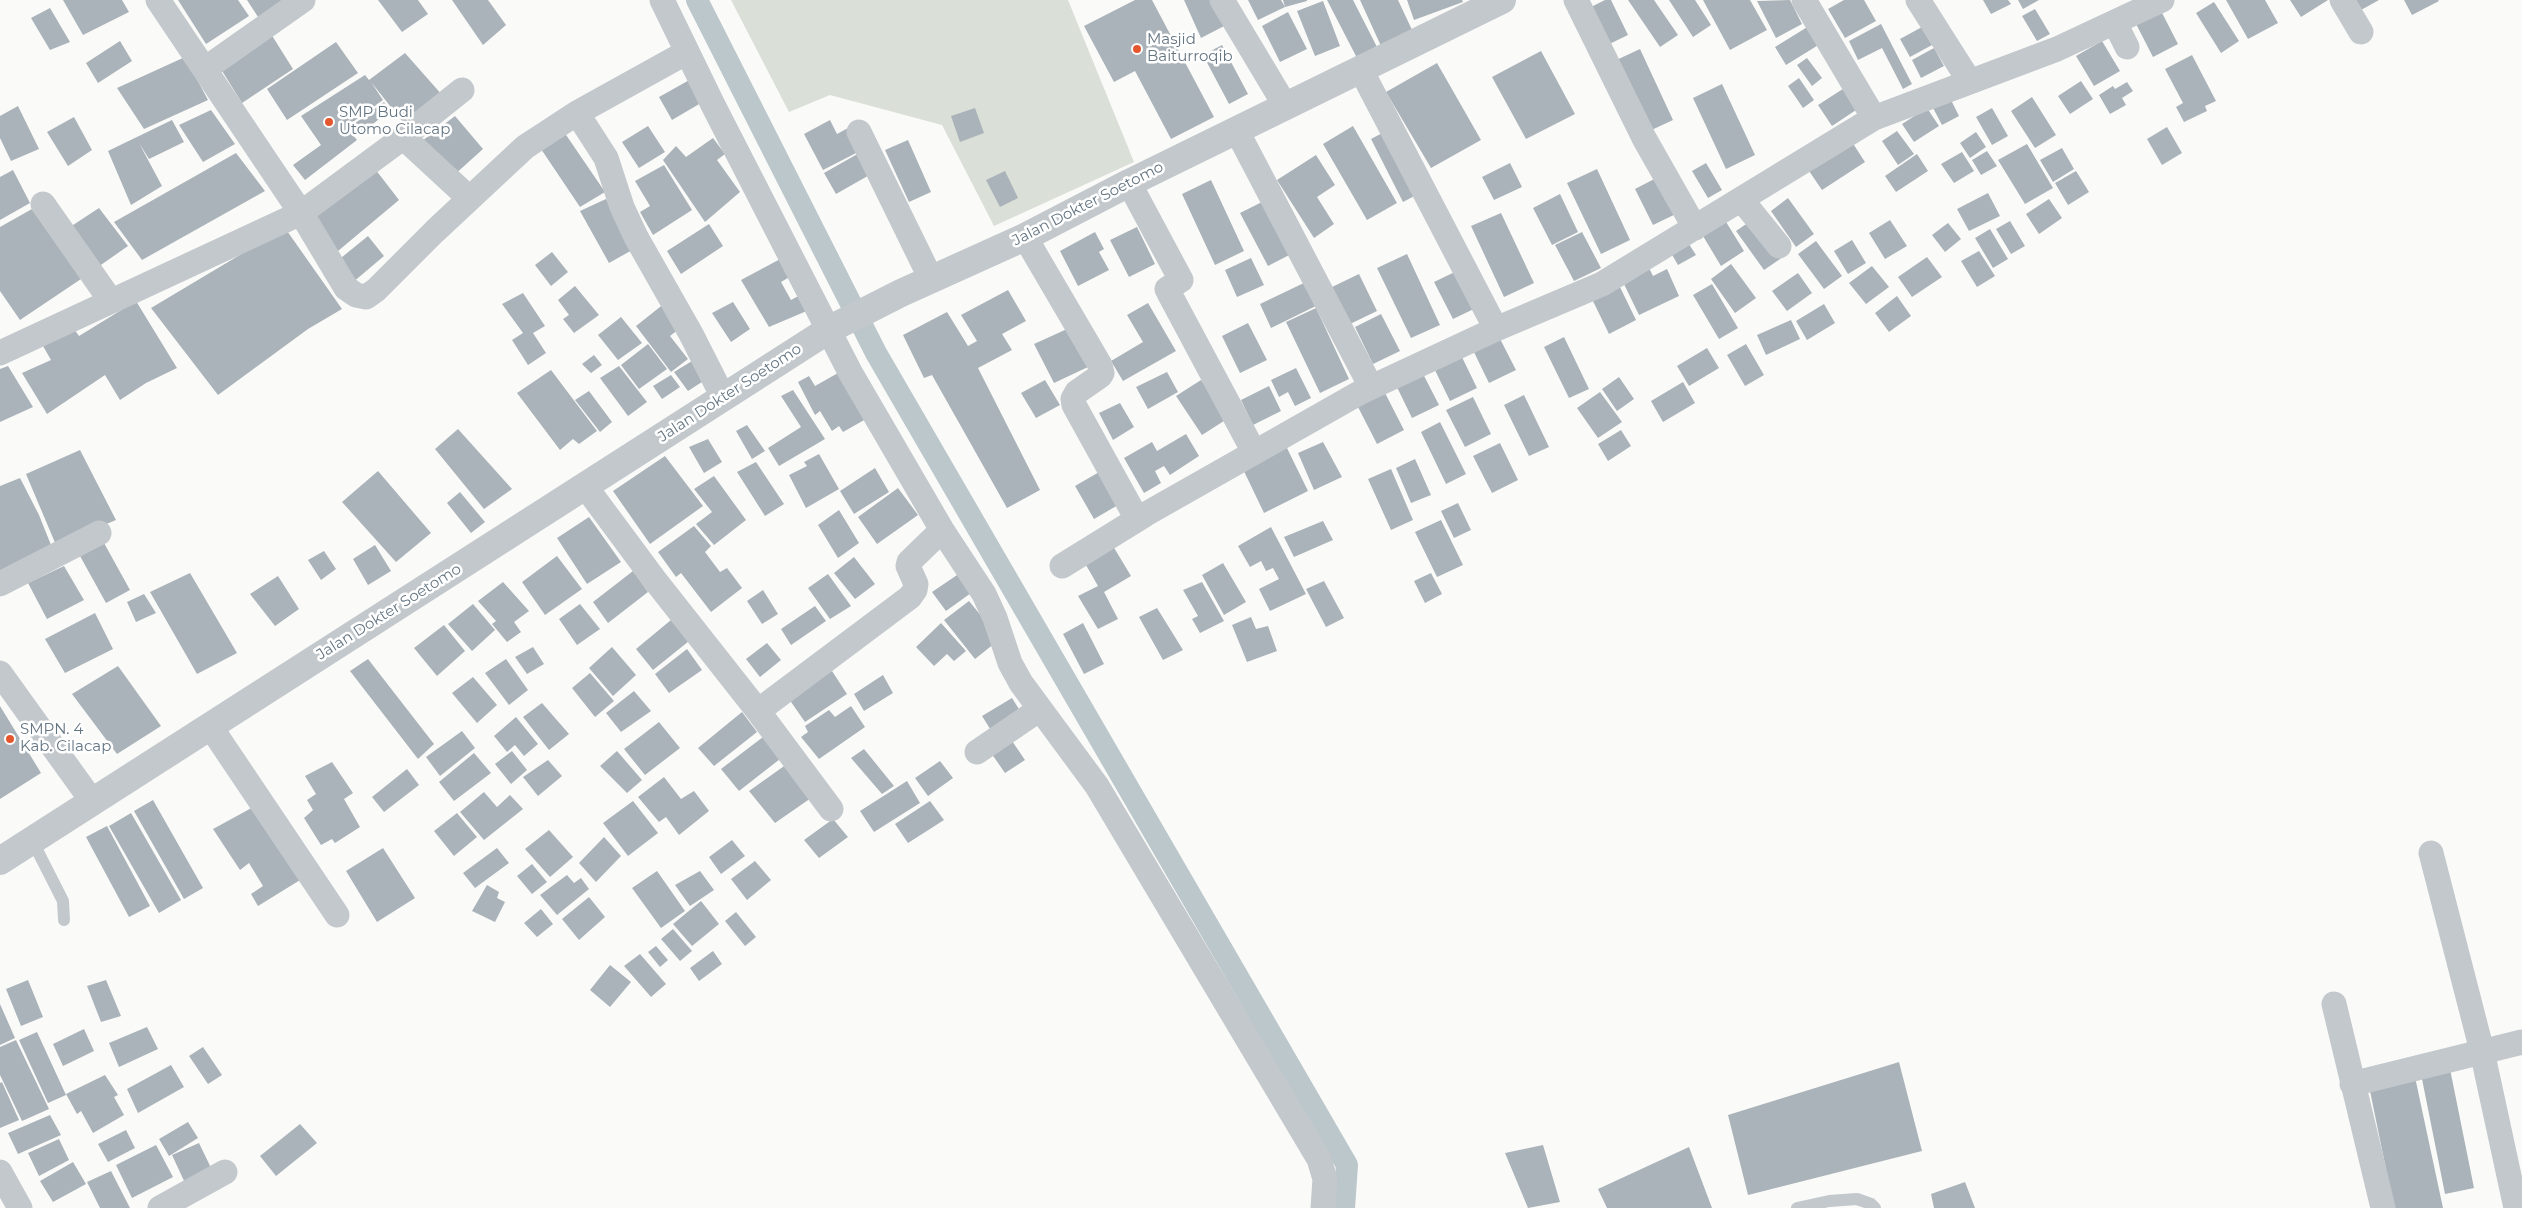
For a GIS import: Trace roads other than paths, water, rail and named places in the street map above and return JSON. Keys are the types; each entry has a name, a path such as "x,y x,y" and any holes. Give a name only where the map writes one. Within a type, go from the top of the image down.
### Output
{"street":[{"path":"158,0 301,214 346,288 356,295 366,297 376,290 469,198 525,147 577,113 687,52"},
{"path":"205,69 303,0"},
{"path":"662,0 687,52 840,323 884,432 942,530 984,594 995,618 1010,663 1021,683 1097,786 1319,1159 1325,1179 1323,1208"},
{"path":"1222,0 1286,107"},
{"path":"1576,0 1644,138 1695,228"},
{"path":"1804,0 1874,118"},
{"path":"1918,0 1970,82"},
{"path":"1062,566 1138,519 1254,452 1372,387 1496,329 1602,284 1874,118 2057,49 2162,0"},
{"path":"2342,0 2362,32"},
{"name":"Jalan Dokter Soetomo","path":"0,861 840,323 931,279 1025,237 1129,183 1361,70 1486,4"},
{"path":"2115,23 2127,47"},
{"path":"1361,70 1496,329"},
{"path":"0,353 301,214 462,90"},
{"path":"577,113 606,158 622,208 691,334 722,397"},
{"path":"1237,131 1372,387"},
{"path":"859,132 931,279"},
{"path":"403,137 469,198"},
{"path":"1129,183 1181,280 1167,288 1169,294 1254,452"},
{"path":"1741,200 1779,246"},
{"path":"43,204 110,301"},
{"path":"1025,237 1100,365 1102,373 1077,392 1073,399 1074,405 1138,519"},
{"path":"585,486 654,579 758,710 831,808"},
{"path":"758,710 910,596 915,590 916,584 908,566 909,562 942,530"},
{"path":"0,584 99,533"},
{"path":"0,673 92,801"},
{"path":"977,752 1040,709"},
{"path":"210,726 337,915"},
{"path":"2431,853 2482,1051 2516,1208"},
{"path":"2334,1004 2383,1208"},
{"path":"2352,1084 2522,1042"},
{"path":"0,1172 20,1208"},
{"path":"160,1208 225,1172"}],"lane":[{"path":"32,840 63,901 64,920"},
{"path":"1797,1208 1829,1201 1856,1199 1871,1204 1875,1208"}],"waterway":[{"path":"697,0 876,353 1347,1165 1344,1208"}],"place":[{"name":"Masjid Baiturroqib","path":"1137,49"},
{"name":"SMP Budi Utomo Cilacap","path":"329,122"},
{"name":"SMPN. 4 Kab. Cilacap","path":"10,739"}]}
